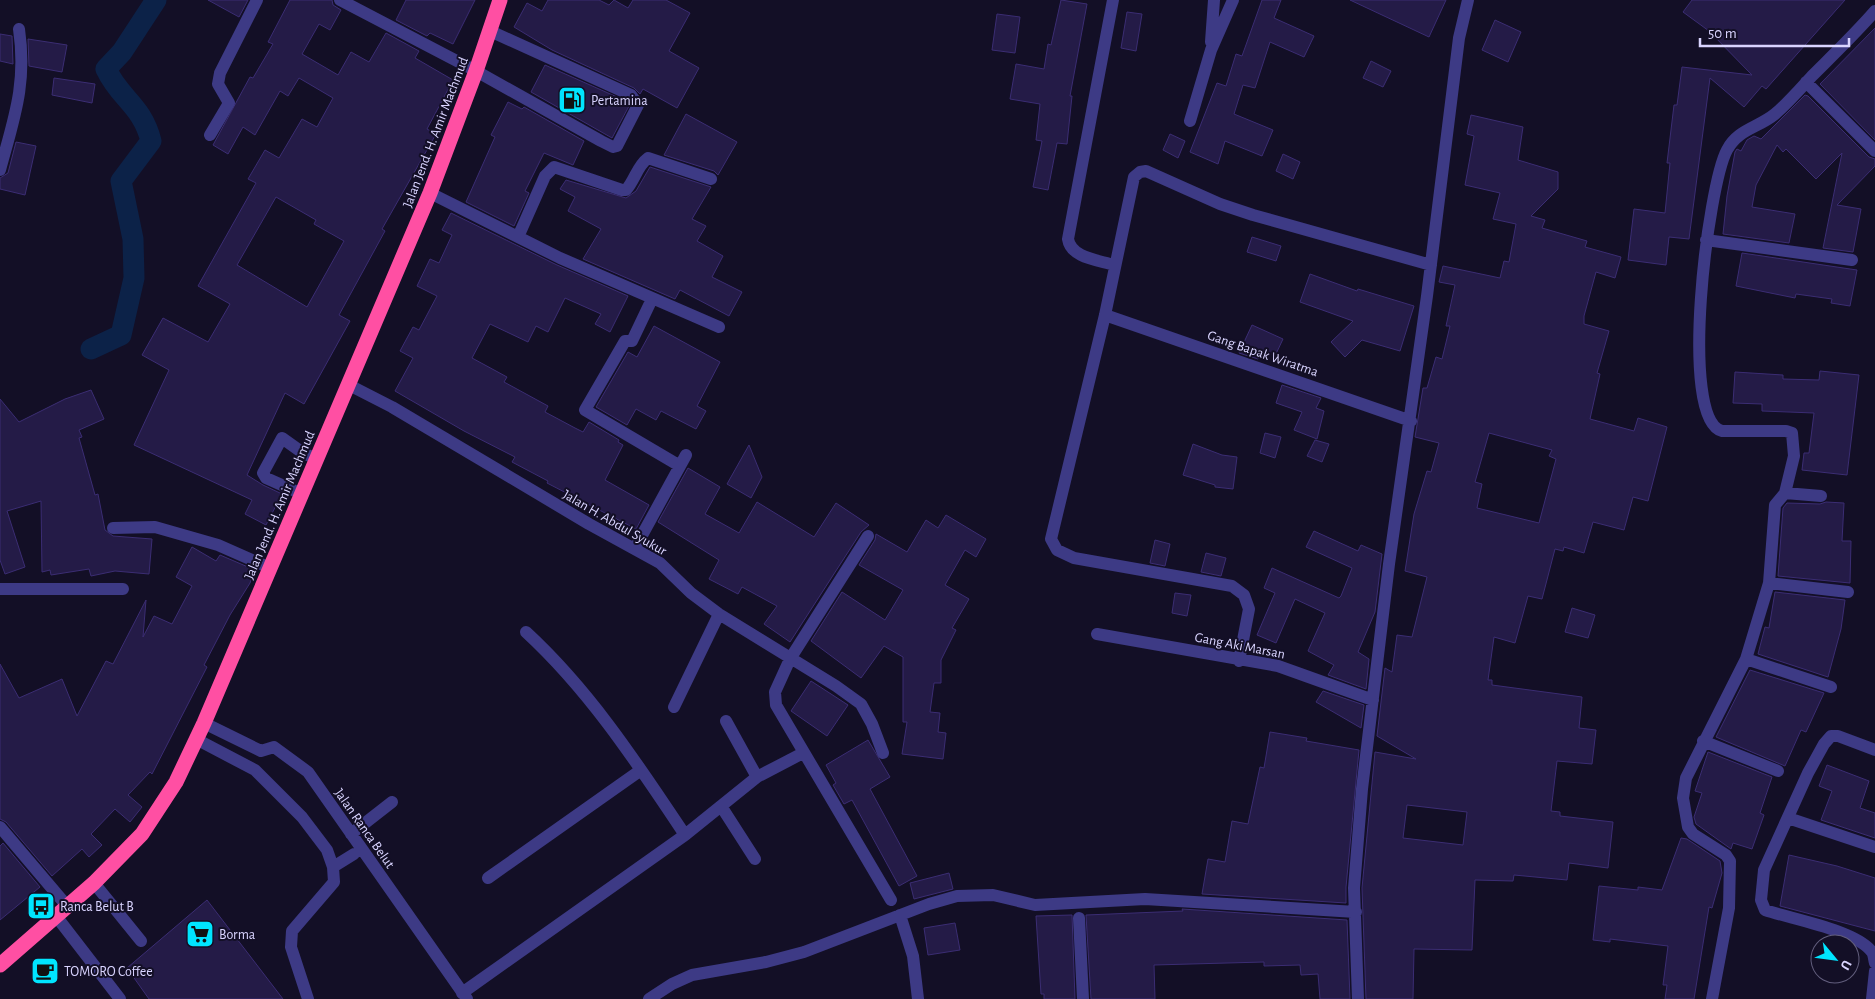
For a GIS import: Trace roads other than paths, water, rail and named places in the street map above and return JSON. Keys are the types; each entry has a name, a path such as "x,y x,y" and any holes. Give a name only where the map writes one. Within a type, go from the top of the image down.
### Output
{"highway":[{"name":"Jalan Jend. H. Amir Machmud","path":"0,965 94,883 142,834 176,782 204,723 430,193 476,71 500,0"}],"street":[{"path":"210,135 229,103 218,84 220,73 257,0"},
{"path":"340,0 476,71 612,147 617,146 638,105 631,95 490,31"},
{"path":"1113,0 1068,239 1069,247 1074,252 1114,265"},
{"path":"1211,50 1214,0"},
{"path":"1190,121 1211,50 1233,0"},
{"path":"1358,999 1354,888 1356,851 1389,564 1411,421 1459,38 1468,0"},
{"path":"1712,999 1729,908 1730,861 1726,855 1693,834 1688,828 1683,798 1686,778 1746,659 1769,583 1775,505 1786,493 1794,456 1792,433 1786,431 1722,431 1715,429 1710,422 1702,390 1700,330 1700,283 1706,240 1727,150 1738,134 1774,115 1873,18"},
{"path":"0,170 21,93 22,52 19,30"},
{"path":"1806,82 1875,151"},
{"path":"518,237 545,176 554,167 622,190 629,186 641,163 648,158 711,179"},
{"path":"1239,661 1249,609 1244,595 1232,586 1074,558 1057,550 1051,539 1105,315 1134,177 1140,172 1146,171 1220,204 1253,215 1431,265"},
{"path":"430,193 518,237 652,299 683,310 719,327"},
{"path":"1706,240 1852,260"},
{"path":"635,548 683,461 585,410 625,341 632,341 652,299"},
{"name":"Gang Bapak Wiratma","path":"1105,315 1411,421"},
{"name":"Jalan H. Abdul Syukur","path":"349,385 392,406 589,524 635,548 660,564 691,594 719,614 836,686 861,704 872,724 883,753"},
{"path":"302,494 266,478 264,473 282,438 304,453 317,459"},
{"path":"1786,493 1821,496"},
{"path":"113,528 155,527 218,545 270,568"},
{"path":"868,536 790,659 775,692 776,706 891,900"},
{"path":"1769,583 1848,592"},
{"path":"0,589 123,589"},
{"path":"674,707 719,614"},
{"path":"526,632 554,658 584,692 641,770 685,835"},
{"name":"Gang Aki Marsan","path":"1097,634 1239,661 1278,666 1373,700"},
{"path":"1746,659 1831,687"},
{"path":"726,721 757,777"},
{"name":"Jalan Ranca Belut","path":"204,723 261,751 274,746 308,772 464,996"},
{"path":"1875,750 1838,736 1831,736 1824,744 1808,772 1764,870 1761,900 1765,910 1830,928 1854,939 1872,952 1875,963"},
{"path":"196,739 255,770 302,817 327,850 333,867 334,882 292,932 291,947 308,999"},
{"path":"1703,741 1778,771"},
{"path":"464,996 685,835 757,777 803,753"},
{"path":"488,878 641,770"},
{"path":"351,834 392,802"},
{"path":"721,806 755,859"},
{"path":"1788,818 1875,847"},
{"path":"1,831 62,911 120,999"},
{"path":"333,867 354,854"},
{"path":"94,883 141,941"},
{"path":"649,999 672,984 692,975 804,952 900,915 957,896 993,896 1035,905 1145,900 1356,912"},
{"path":"900,915 913,956 918,999"},
{"path":"1079,918 1083,999"},
{"path":"1872,999 1875,971"}],"waterway":[{"path":"91,349 121,335 134,278 133,239 121,181 151,141 142,119 106,69 122,52 156,0"}],"place":[{"name":"Pertamina","path":"572,100"},
{"name":"Ranca Belut B","path":"41,906"},
{"name":"Borma","path":"200,934"},
{"name":"TOMORO Coffee","path":"45,971"}]}
